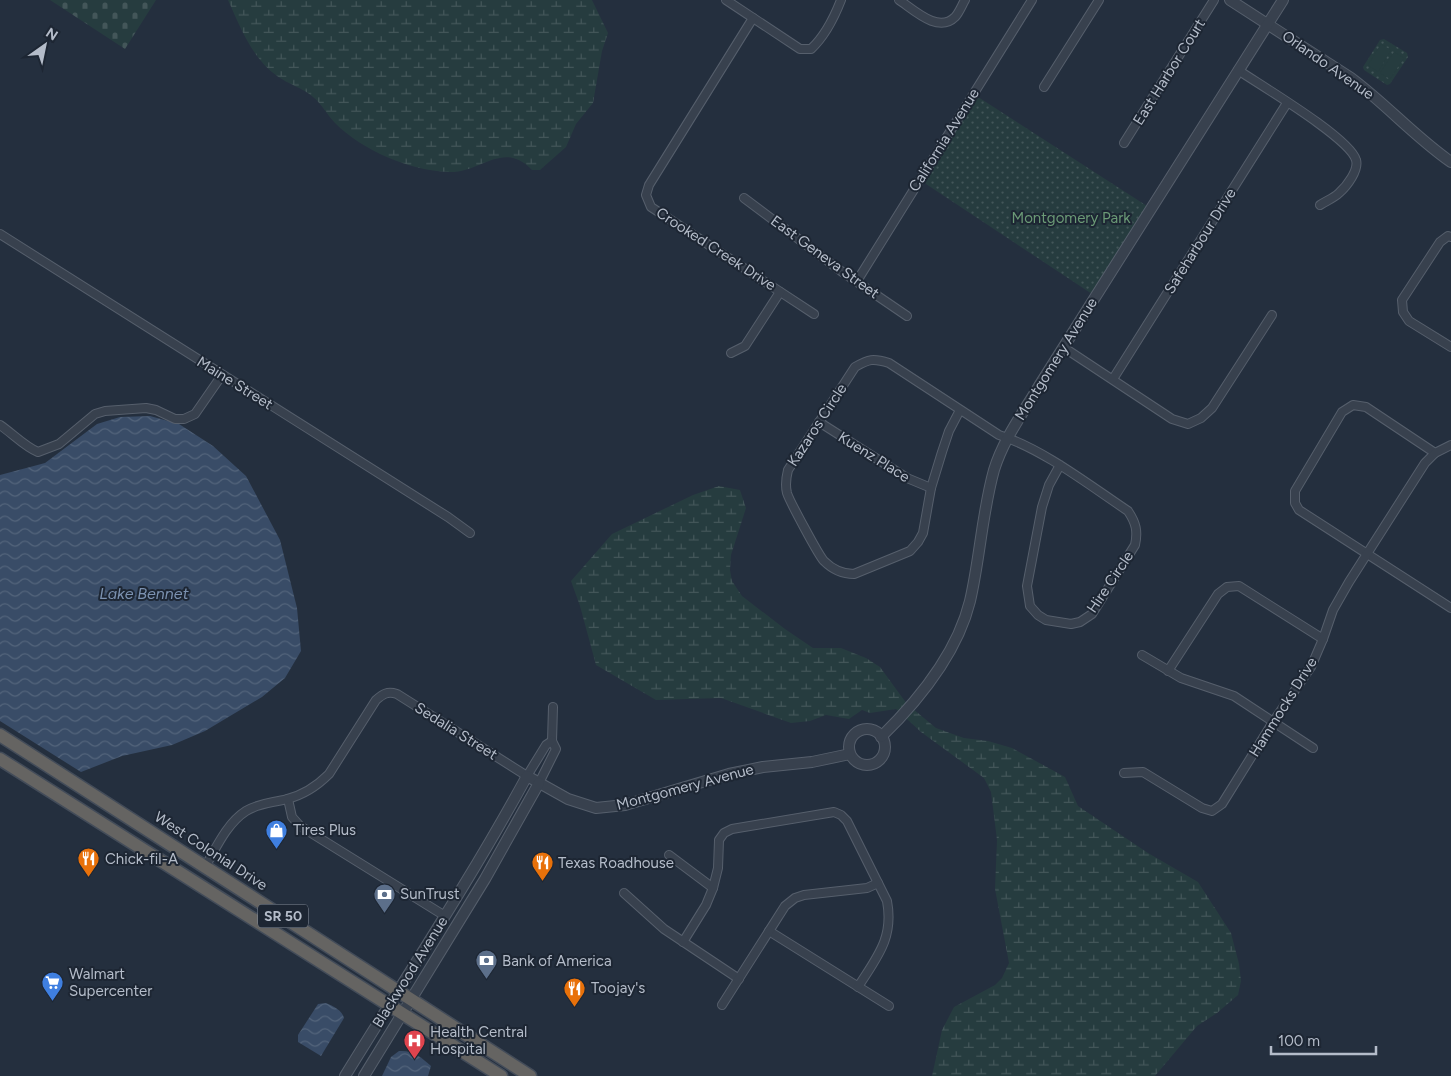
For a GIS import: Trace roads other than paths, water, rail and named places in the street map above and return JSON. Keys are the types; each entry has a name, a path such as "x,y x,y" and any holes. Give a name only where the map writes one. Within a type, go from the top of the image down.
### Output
{"highway":[{"name":"West Colonial Drive","path":"0,735 530,1076"},
{"name":"SR 50","path":"0,760 501,1076"},
{"path":"74,806 85,803 107,803"}],"street":[{"path":"726,0 800,49 811,49 817,43 835,15 841,0"},
{"path":"899,0 930,21 942,23 954,18 965,0"},
{"name":"California Avenue","path":"857,281 1032,0"},
{"path":"1044,87 1099,0"},
{"name":"East Harbor Court","path":"1124,143 1214,0"},
{"name":"Orlando Avenue","path":"1230,0 1358,82 1421,139 1447,159"},
{"name":"Montgomery Avenue","path":"881,737 914,703 947,655 960,629 970,602 995,468 1008,438 1063,347 1283,0"},
{"name":"Crooked Creek Drive","path":"753,18 649,185 646,195 651,207 814,314"},
{"path":"1238,70 1326,129 1351,151 1356,161 1354,172 1339,193 1320,205"},
{"name":"Safeharbour Drive","path":"1112,379 1287,103"},
{"name":"East Geneva Street","path":"744,198 907,316"},
{"name":"Maine Street","path":"0,235 448,517 470,533"},
{"path":"1451,237 1448,236 1440,242 1402,300 1403,312 1410,321 1451,347"},
{"path":"731,353 745,346 780,292"},
{"path":"1063,347 1172,419 1188,424 1201,418 1212,408 1272,315"},
{"name":"Kazaros Circle","path":"960,410 949,431 931,488 923,533 910,551 854,574 845,574 823,560 788,496 786,483 788,470 855,367 866,360 875,359 889,363 960,410 1008,438"},
{"path":"0,425 30,449 38,452 59,444 95,414 105,411 146,408 156,410 175,419 184,419 195,414 222,375"},
{"path":"1435,453 1366,407 1353,405 1342,412 1295,491 1295,504 1299,510 1451,608"},
{"name":"Kuenz Place","path":"819,422 907,478 931,488"},
{"name":"Hire Circle","path":"1008,438 1060,465 1128,511 1135,521 1138,533 1135,545 1092,614 1080,622 1071,624 1046,620 1038,615 1030,606 1027,586 1042,507 1049,485 1060,465"},
{"name":"Hammocks Drive","path":"1124,773 1143,772 1202,808 1212,811 1222,804 1273,722 1311,667 1333,610 1425,463 1435,453 1451,445"},
{"path":"1168,671 1218,594 1227,587 1239,586 1323,639"},
{"path":"1142,655 1181,678 1234,696 1313,748"},
{"name":"Sedalia Street","path":"288,799 319,784 329,774 376,700 383,694 390,692 397,694 527,776"},
{"name":"Blackwood Avenue","path":"364,1076 485,879 540,783 556,749 552,741 553,706"},
{"path":"861,730 871,730 881,737 885,749 883,755 874,763 864,765 858,763 850,754 849,743 856,733 861,730"},
{"name":"Blackwood Avenue","path":"345,1076 481,857 546,745 552,741"},
{"name":"Montgomery Avenue","path":"527,776 568,799 596,808 625,805 729,774 763,767 812,762 850,754"},
{"path":"205,867 232,824 245,812 260,804 288,799 292,817 300,826 445,916"},
{"path":"683,942 706,905 713,888 718,868 719,840 724,833 732,828 834,812 841,815 847,821 887,901 890,916 885,943 858,987"},
{"path":"669,855 713,888"},
{"path":"464,912 464,899 477,877 481,857"},
{"path":"722,1005 785,906 795,898 804,895 867,888 878,883"},
{"path":"624,893 664,928 739,979"},
{"path":"769,931 888,1006"}],"water":[{"name":"Lake Bennet","path":"150,416 179,424 213,446 246,476 280,540 297,608 301,651 285,678 262,697 205,731 172,745 122,756 81,772 0,721 0,475 45,463 97,424 120,417"},
{"path":"326,1003 339,1011 344,1018 321,1056 298,1042 298,1035 318,1004"},
{"path":"399,1051 413,1053 431,1066 428,1076 382,1076 391,1057"}],"place":[{"name":"Tires Plus","path":"277,849"},
{"name":"Chick-fil-A","path":"89,878"},
{"name":"Texas Roadhouse","path":"542,882"},
{"name":"SunTrust","path":"384,913"},
{"name":"Bank of America","path":"486,980"},
{"name":"Walmart Supercenter","path":"53,1002"},
{"name":"Toojay's","path":"575,1007"},
{"name":"Health Central Hospital","path":"414,1060"}],"park label":[{"name":"Montgomery Park","path":"1071,218"}]}
